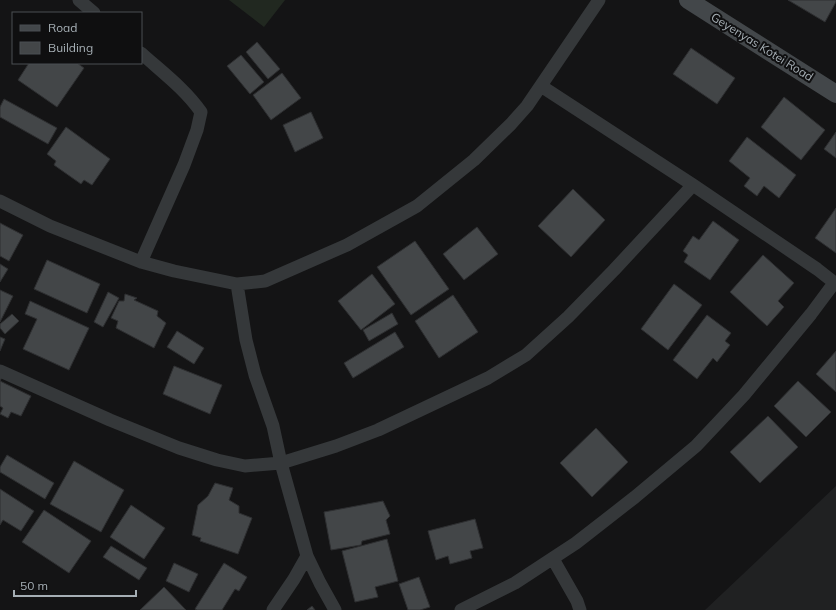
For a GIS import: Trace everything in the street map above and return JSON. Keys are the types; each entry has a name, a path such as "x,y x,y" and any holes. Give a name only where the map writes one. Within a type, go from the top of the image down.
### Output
{"street":[{"path":"79,0 93,12"},
{"path":"0,201 50,226 141,262 174,271 237,284 265,281 346,245 417,206 474,160 527,106 599,0"},
{"name":"Geyenyas Kotei Road","path":"688,0 836,94"},
{"path":"141,262 184,165 197,130 201,112 193,100 174,81 142,55"},
{"path":"461,610 515,583 576,544 696,446 744,395 835,284 818,269 541,86"},
{"path":"0,371 110,420 179,448 217,460 245,466 281,463 336,446 378,430 488,378 526,355 573,312 693,185"},
{"path":"237,284 246,340 255,375 273,426 281,463 307,556 335,610"},
{"path":"273,610 294,579 307,556"},
{"path":"553,559 577,601 580,610"}],"shaded area":[{"path":"229,0 285,0 264,27"},
{"path":"836,486 836,610 705,610"}],"building":[{"path":"788,0 836,0 836,2 825,22"},
{"path":"257,42 280,69 268,79 246,52"},
{"path":"691,48 735,78 717,104 673,74"},
{"path":"241,55 264,82 250,94 227,66"},
{"path":"28,64 78,64 84,68 57,107 18,80"},
{"path":"282,73 301,98 271,120 253,95"},
{"path":"784,97 825,130 801,160 761,127"},
{"path":"4,99 57,128 48,144 0,117 0,107"},
{"path":"311,112 323,138 295,152 283,125"},
{"path":"66,127 110,159 92,185 84,180 81,184 54,165 56,161 47,154"},
{"path":"836,132 836,158 824,149"},
{"path":"747,137 796,175 779,198 764,186 757,196 744,186 750,178 729,161"},
{"path":"573,189 605,220 571,257 538,226"},
{"path":"836,208 836,253 815,238"},
{"path":"713,221 739,240 710,280 684,262 688,255 683,251 693,236 699,240"},
{"path":"0,223 23,235 9,261 0,256"},
{"path":"477,227 498,254 464,280 443,254"},
{"path":"415,241 449,289 411,315 377,267"},
{"path":"763,255 794,283 778,301 784,307 767,326 730,292"},
{"path":"47,260 100,284 87,313 34,289"},
{"path":"0,264 8,269 0,282"},
{"path":"372,274 395,304 361,330 338,301"},
{"path":"674,284 702,305 668,350 641,329"},
{"path":"0,290 13,296 0,322"},
{"path":"108,292 119,298 103,327 94,322"},
{"path":"125,294 137,298 134,300 158,311 157,316 166,323 154,348 116,328 118,321 111,318 119,301 124,301"},
{"path":"453,295 478,332 439,358 415,321"},
{"path":"30,301 89,328 69,370 23,349 37,319 25,314"},
{"path":"392,313 398,324 369,341 363,330"},
{"path":"12,314 19,321 5,334 0,328 0,324"},
{"path":"707,315 731,333 725,341 730,345 717,362 713,358 697,379 673,360"},
{"path":"177,331 204,348 194,364 167,347"},
{"path":"395,332 404,347 353,378 344,363"},
{"path":"0,337 5,339 0,351"},
{"path":"836,351 836,392 816,374"},
{"path":"174,366 222,385 210,414 163,394"},
{"path":"0,381 31,396 21,416 11,412 8,418 0,414 3,408 0,406"},
{"path":"798,381 831,412 806,437 774,406"},
{"path":"768,416 798,447 760,483 730,452"},
{"path":"596,428 628,462 592,497 560,463"},
{"path":"7,455 54,483 45,499 0,472 0,467"},
{"path":"74,461 124,490 101,532 50,504"},
{"path":"215,483 233,488 229,500 239,506 239,513 252,518 238,554 200,541 201,538 192,535 198,505 208,496"},
{"path":"0,489 34,511 21,531 3,520 0,525"},
{"path":"383,501 390,516 386,520 390,534 362,541 361,545 331,550 324,512"},
{"path":"131,505 165,528 144,559 110,537"},
{"path":"44,510 91,541 69,573 22,542"},
{"path":"475,519 483,548 470,551 472,558 450,564 448,556 436,560 428,531"},
{"path":"387,539 398,581 375,587 378,597 355,602 342,551"},
{"path":"111,546 147,568 139,580 103,557"},
{"path":"174,563 198,574 189,592 166,581"},
{"path":"224,563 247,577 239,591 235,589 222,610 195,609"},
{"path":"419,577 430,607 420,610 408,610 399,584"},
{"path":"164,587 186,610 140,610"},
{"path":"312,606 315,610 307,610"}]}
